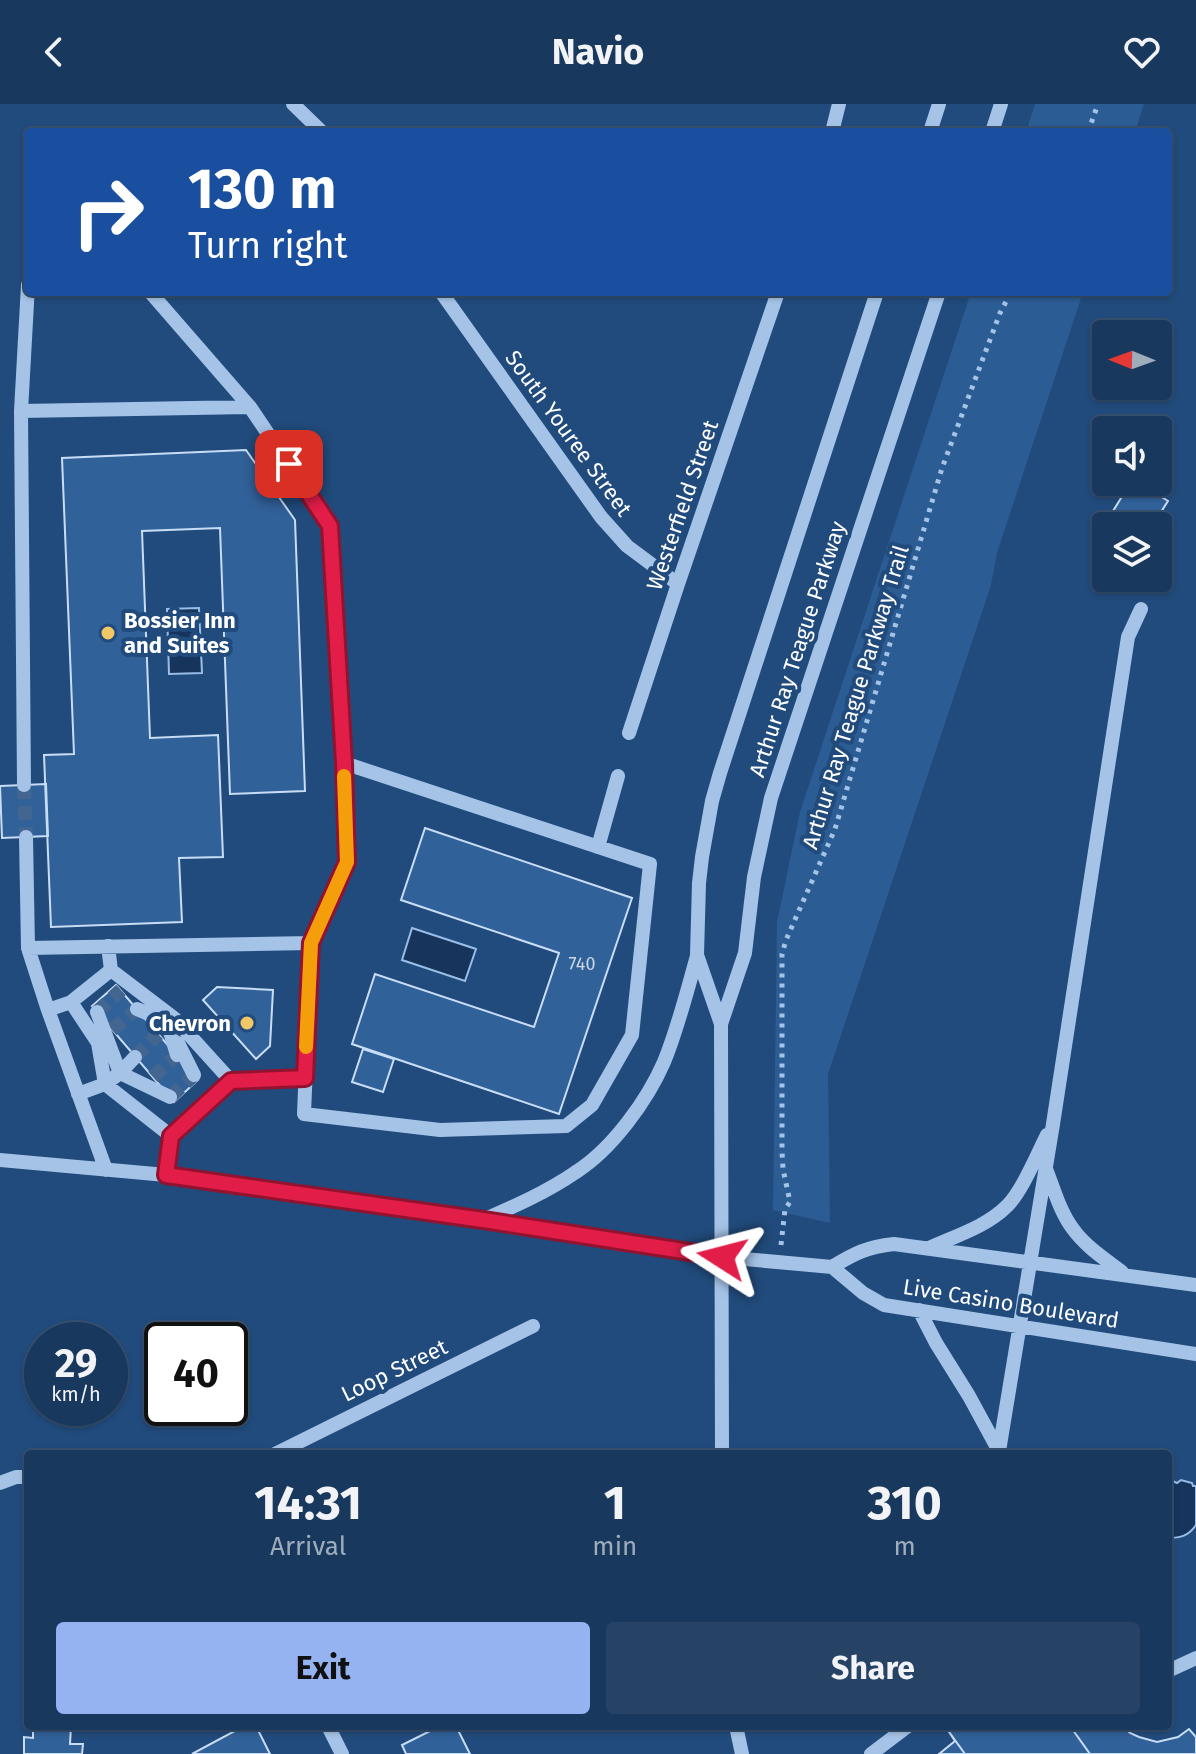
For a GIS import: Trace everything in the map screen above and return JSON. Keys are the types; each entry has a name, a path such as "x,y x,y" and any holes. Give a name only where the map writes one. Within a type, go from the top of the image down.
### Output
{"street":[{"path":"293,104 318,128"},
{"path":"833,128 839,104"},
{"path":"931,128 939,104"},
{"path":"993,128 1001,104"},
{"path":"24,785 21,411 27,296"},
{"path":"153,296 250,407 330,526 347,862 311,943 304,1114 440,1130 566,1126 592,1105 632,1035 650,864 344,763"},
{"name":"South Youree Street","path":"444,296 601,517 627,546 678,584"},
{"name":"Westerfield Street","path":"629,733 777,296"},
{"name":"Arthur Ray Teague Parkway","path":"721,1024 697,955 699,883 712,801 876,296"},
{"name":"Arthur Ray Teague Parkway","path":"722,1450 721,1024 745,953 754,877 771,798 938,296"},
{"path":"21,411 250,407"},
{"path":"1000,1450 1128,637 1141,609"},
{"path":"598,847 618,776"},
{"path":"26,837 28,948 106,1170"},
{"path":"28,948 311,943"},
{"path":"108,946 111,970 166,1025 194,1075"},
{"path":"483,1220 544,1192 579,1171 624,1126 665,1059 697,955"},
{"path":"48,1010 71,1002 111,970"},
{"path":"121,990 231,1081"},
{"path":"71,1002 98,1043 105,1084 171,1136"},
{"path":"137,1009 166,1025 177,1055"},
{"path":"97,1012 120,1073 170,1097"},
{"path":"112,1030 120,1073"},
{"path":"78,1094 105,1084 135,1057"},
{"path":"120,1073 153,1077"},
{"path":"166,1175 171,1136 231,1081 305,1078"},
{"path":"928,1248 977,1227 1007,1206 1053,1124"},
{"path":"0,1160 166,1175 722,1257 832,1267"},
{"path":"1046,1168 1071,1227 1086,1244 1126,1275"},
{"name":"Live Casino Boulevard","path":"1196,1285 894,1244 872,1246 832,1267 863,1293 884,1305 1196,1354"},
{"path":"919,1310 998,1450"},
{"name":"Loop Street","path":"283,1450 533,1326"},
{"path":"0,1483 24,1477"},
{"path":"1172,1669 1196,1658"},
{"path":"330,1730 342,1754"},
{"path":"737,1730 742,1754"},
{"path":"871,1754 903,1730"}],"path":[{"path":"1089,128 1098,104"},
{"name":"Arthur Ray Teague Parkway Trail","path":"779,1262 785,1209 790,1202 782,1152 782,954 835,829 942,468 1009,296"}],"shaded area":[{"path":"1035,104 1144,104 1136,128 1027,128"},
{"path":"970,296 1082,296 997,553 991,585 828,1074 830,1223 773,1210 777,922 800,812"},
{"path":"199,608 202,673 169,674 167,609"},
{"path":"412,928 476,949 465,981 402,960"},
{"path":"1181,1480 1196,1486 1196,1525 1172,1538 1172,1481 1177,1483"}],"building":[{"name":"Bossier Inn and Suites","path":"246,450 295,520 305,791 230,794 220,528 142,531 150,738 218,735 223,857 179,858 182,922 51,927 44,755 74,754 62,458"},
{"path":"1122,496 1160,496 1168,501 1161,512 1112,512"},
{"path":"46,784 48,836 2,838 0,786"},
{"path":"425,828 632,898 559,1114 352,1044 375,974 534,1027 559,953 401,900"},
{"name":"Chevron","path":"116,985 198,1080 174,1102 92,1006"},
{"name":"Chevron","path":"217,987 273,990 270,1046 256,1059 203,1000"},
{"path":"363,1049 394,1059 383,1092 352,1082"},
{"path":"1189,1729 1196,1737 1196,1754 939,1754 955,1741 948,1730 1127,1730 1157,1742 1178,1737"},
{"path":"33,1730 71,1730 70,1744 83,1744 82,1754 24,1754 24,1737 33,1738"},
{"path":"237,1730 258,1730 270,1754 192,1754"},
{"path":"432,1730 458,1730 470,1754 406,1754 402,1745"},
{"path":"948,1730 1073,1730 1090,1754 965,1754"}],"tunnel":[{"path":"24,785 26,837"},
{"path":"97,1012 121,990"},
{"path":"112,1030 137,1009"},
{"path":"135,1057 158,1034"},
{"path":"153,1077 177,1055"},
{"path":"170,1097 194,1075"}],"slow traffic":[{"path":"306,1047 311,943 347,862 344,776"}],"place":[{"name":"Bossier Inn and Suites","path":"108,633"},
{"name":"Chevron","path":"247,1023"}],"route":[{"path":"289,464 330,526 347,862 311,943 305,1078 231,1081 171,1136 166,1175 722,1257"}]}
